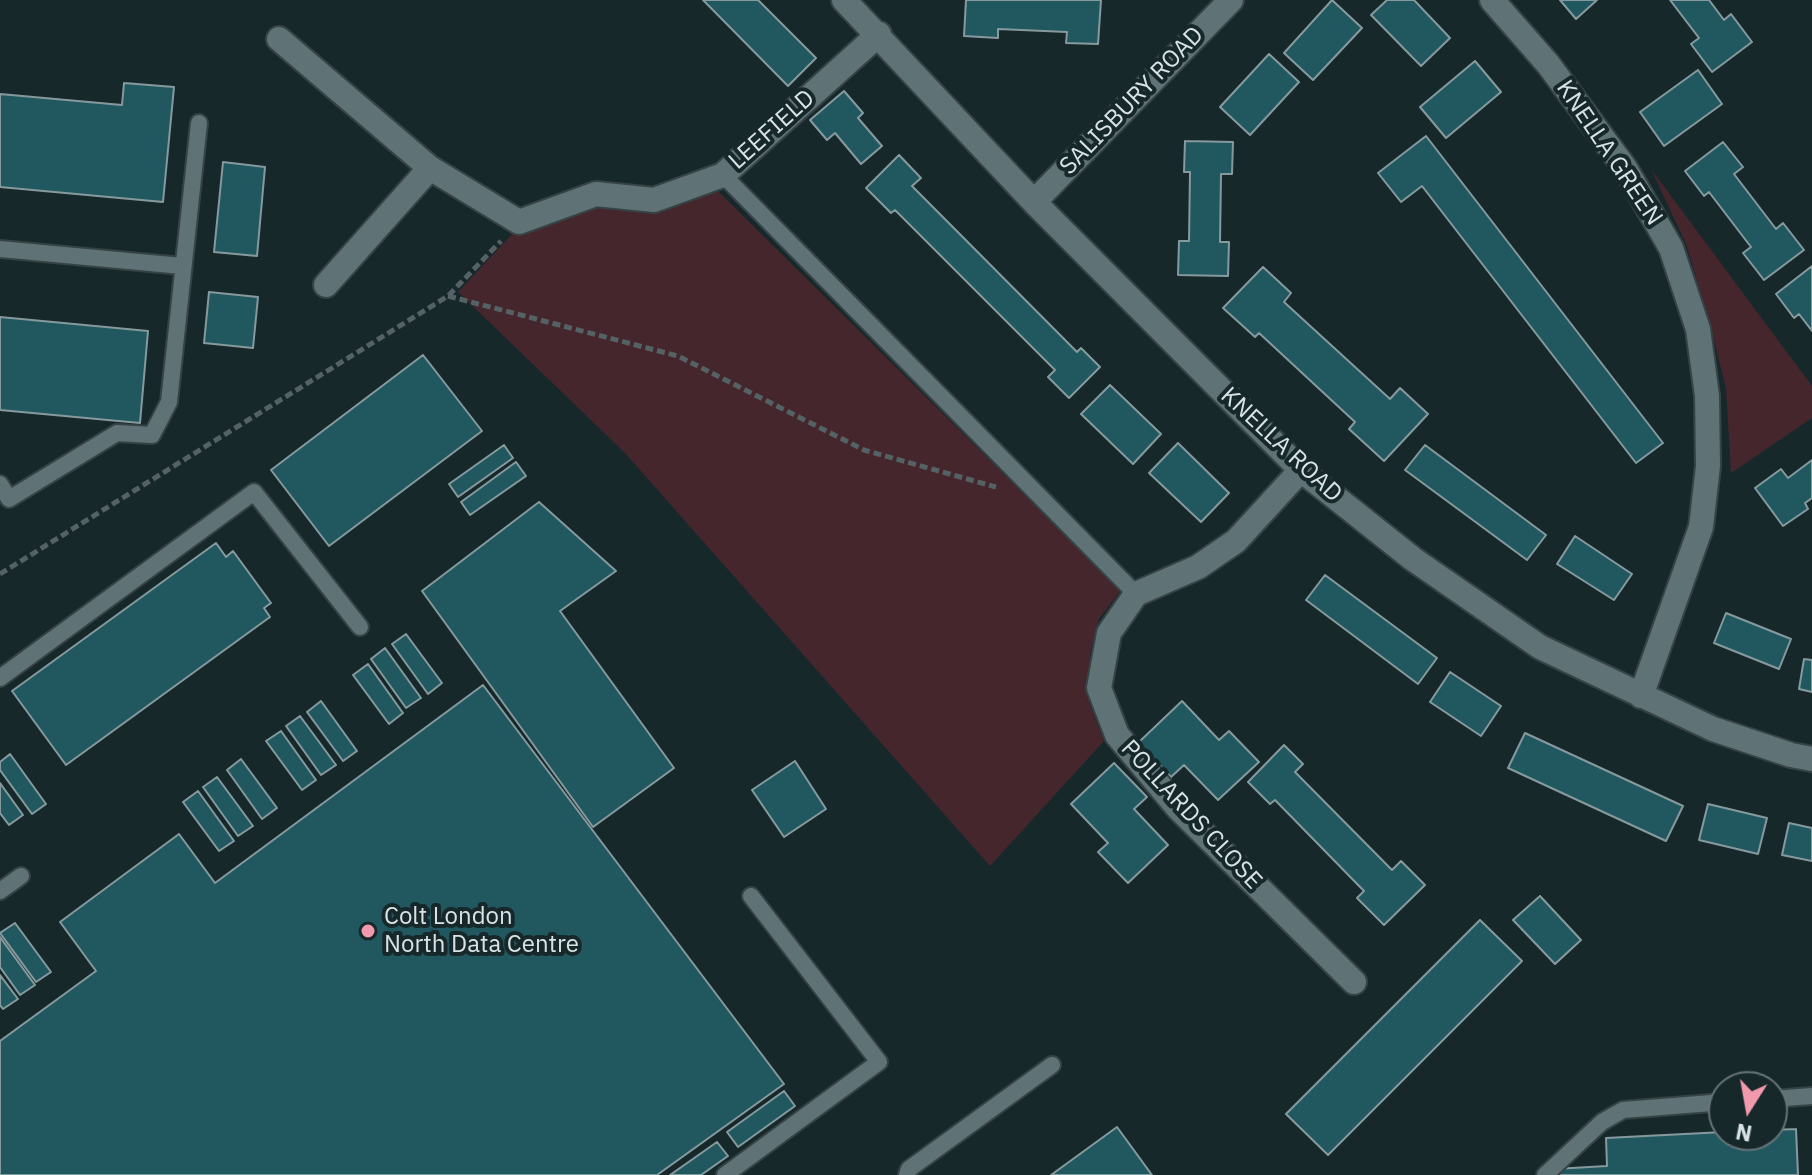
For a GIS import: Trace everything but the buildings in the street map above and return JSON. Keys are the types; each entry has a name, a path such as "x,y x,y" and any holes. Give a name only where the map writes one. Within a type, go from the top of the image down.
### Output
{"street":[{"name":"KNELLA ROAD","path":"844,0 1034,202 1301,470 1413,559 1540,647 1713,729 1812,759"},
{"name":"SALISBURY ROAD","path":"1034,202 1231,0"},
{"name":"KNELLA GREEN","path":"1492,0 1548,64 1625,168 1671,248 1698,329 1707,396 1708,466 1701,527 1641,696"},
{"name":"LEEFIELD","path":"519,222 596,194 654,200 723,175 879,34"},
{"path":"279,39 430,168 519,222"},
{"path":"326,285 430,168"},
{"path":"1136,594 1198,567 1236,541 1301,470"},
{"name":"POLLARDS CLOSE","path":"1136,594 1109,633 1099,688 1117,735 1178,808 1354,982"}],"lane":[{"path":"0,484 9,499 117,433 152,435 169,402 199,123"},
{"path":"723,175 1136,594"},
{"path":"0,249 182,266"},
{"path":"0,678 254,492 360,627"},
{"path":"0,891 21,876"},
{"path":"725,1175 879,1062 751,896"},
{"path":"907,1175 909,1169 1052,1065"},
{"path":"1545,1175 1602,1122 1623,1110 1708,1103"}],"path":[{"path":"0,574 448,296 519,222"},
{"path":"448,296 678,356 864,450 1001,489"}],"shaded area":[{"path":"1651,169 1812,386 1812,418 1731,473 1726,389 1711,328 1686,244"},
{"path":"717,190 1121,590 1099,619 1090,654 1089,702 1104,741 990,866 624,452 458,292 515,231 593,204"}],"place":[{"name":"Colt London North Data Centre","path":"368,931"}]}
